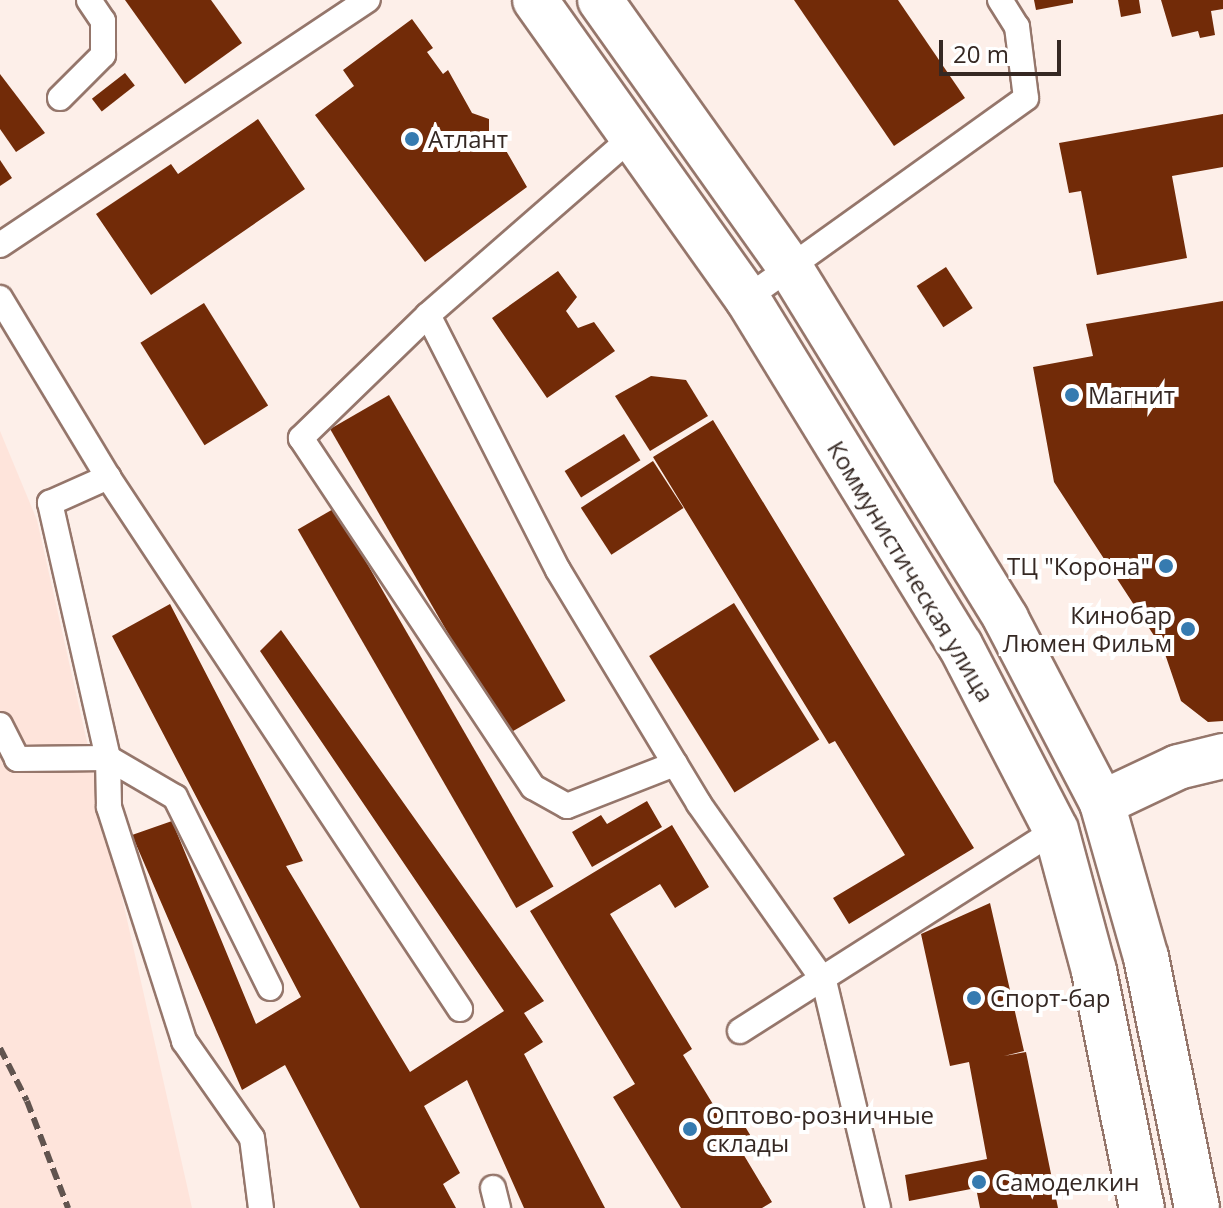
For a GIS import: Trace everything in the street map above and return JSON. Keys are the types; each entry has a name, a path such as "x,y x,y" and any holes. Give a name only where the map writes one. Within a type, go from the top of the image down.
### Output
{"main road":[{"name":"Коммунистическая улица","path":"535,0 747,298 960,645 1056,830 1094,971 1142,1208"},
{"path":"600,0 791,269 1006,619 1102,803 1146,957 1197,1208"},
{"path":"1102,803 1178,767 1223,756"}],"lane":[{"path":"60,98 103,55 103,21 89,0"},
{"path":"0,245 368,0"},
{"path":"747,298 1026,98 1017,27 1000,0"},
{"path":"632,137 428,315 301,438 533,787 567,806 675,764"},
{"path":"0,298 108,477 460,1009"},
{"path":"428,315 558,570 675,764 824,981 878,1208"},
{"path":"108,477 50,503 108,758 109,807 184,1041 252,1138 261,1208"},
{"path":"0,725 17,759 108,758 175,797 270,988"},
{"path":"740,1031 824,981 1056,830"}],"shaded area":[{"path":"0,431 37,520 192,1208 0,1208"}],"building":[{"path":"125,0 211,0 242,43 185,84"},
{"path":"794,0 898,0 965,98 894,146"},
{"path":"1034,0 1073,0 1073,3 1036,10"},
{"path":"1118,0 1139,0 1141,13 1121,17"},
{"path":"1161,0 1223,0 1223,9 1211,11 1215,35 1200,38 1198,31 1172,37"},
{"name":"Атлант","path":"412,19 433,48 427,52 443,74 448,70 472,113 489,119 489,135 496,145 501,142 527,187 425,262 315,115 354,86 343,70"},
{"path":"125,73 135,86 102,111 92,99"},
{"path":"0,74 45,133 16,152 0,129"},
{"path":"1223,114 1223,167 1172,176 1187,258 1097,275 1081,191 1069,193 1059,143"},
{"path":"258,119 305,189 151,295 96,214 171,164 178,174"},
{"path":"0,160 12,178 0,186"},
{"path":"946,267 973,308 943,327 917,286"},
{"path":"558,271 577,297 566,311 578,328 594,322 615,351 547,398 492,318"},
{"name":"ТЦ \"Корона\"","path":"1223,301 1223,721 1208,722 1181,701 1164,651 1054,482 1033,367 1093,356 1086,324"},
{"path":"204,303 268,406 205,445 140,343"},
{"path":"651,376 686,380 708,416 650,451 615,396"},
{"path":"389,395 566,701 507,735 330,429"},
{"path":"713,420 974,848 849,924 833,898 905,855 835,741 829,744 653,457"},
{"path":"624,434 640,460 581,497 565,471"},
{"path":"653,461 683,508 611,555 581,508"},
{"path":"335,508 554,886 516,908 298,530"},
{"path":"734,603 819,740 735,793 649,656"},
{"path":"170,604 303,861 286,866 410,1072 504,1011 260,651 281,630 544,1001 524,1013 543,1042 524,1054 605,1208 524,1208 467,1080 424,1106 460,1173 443,1184 456,1208 360,1208 285,1065 242,1090 132,835 172,821 256,1024 301,997 112,636"},
{"path":"647,801 662,827 592,867 572,832 601,815 607,824"},
{"path":"672,825 709,887 675,908 660,884 610,914 692,1049 683,1055 722,1119 735,1110 752,1138 739,1147 772,1202 762,1208 681,1208 613,1097 635,1084 530,911"},
{"path":"990,903 1024,1051 1004,1056 1026,1052 1058,1208 980,1208 976,1188 909,1201 905,1175 987,1159 969,1062 950,1066 921,934"}],"railway":[{"path":"0,1048 27,1101 68,1208"}],"place":[{"name":"Атлант","path":"412,139"},
{"name":"Магнит","path":"1072,395"},
{"name":"ТЦ \"Корона\"","path":"1166,566"},
{"name":"Кинобар Люмен Фильм","path":"1188,629"},
{"name":"Спорт-бар","path":"974,998"},
{"name":"Оптово-розничные склады","path":"690,1129"},
{"name":"Самоделкин","path":"979,1182"}]}
